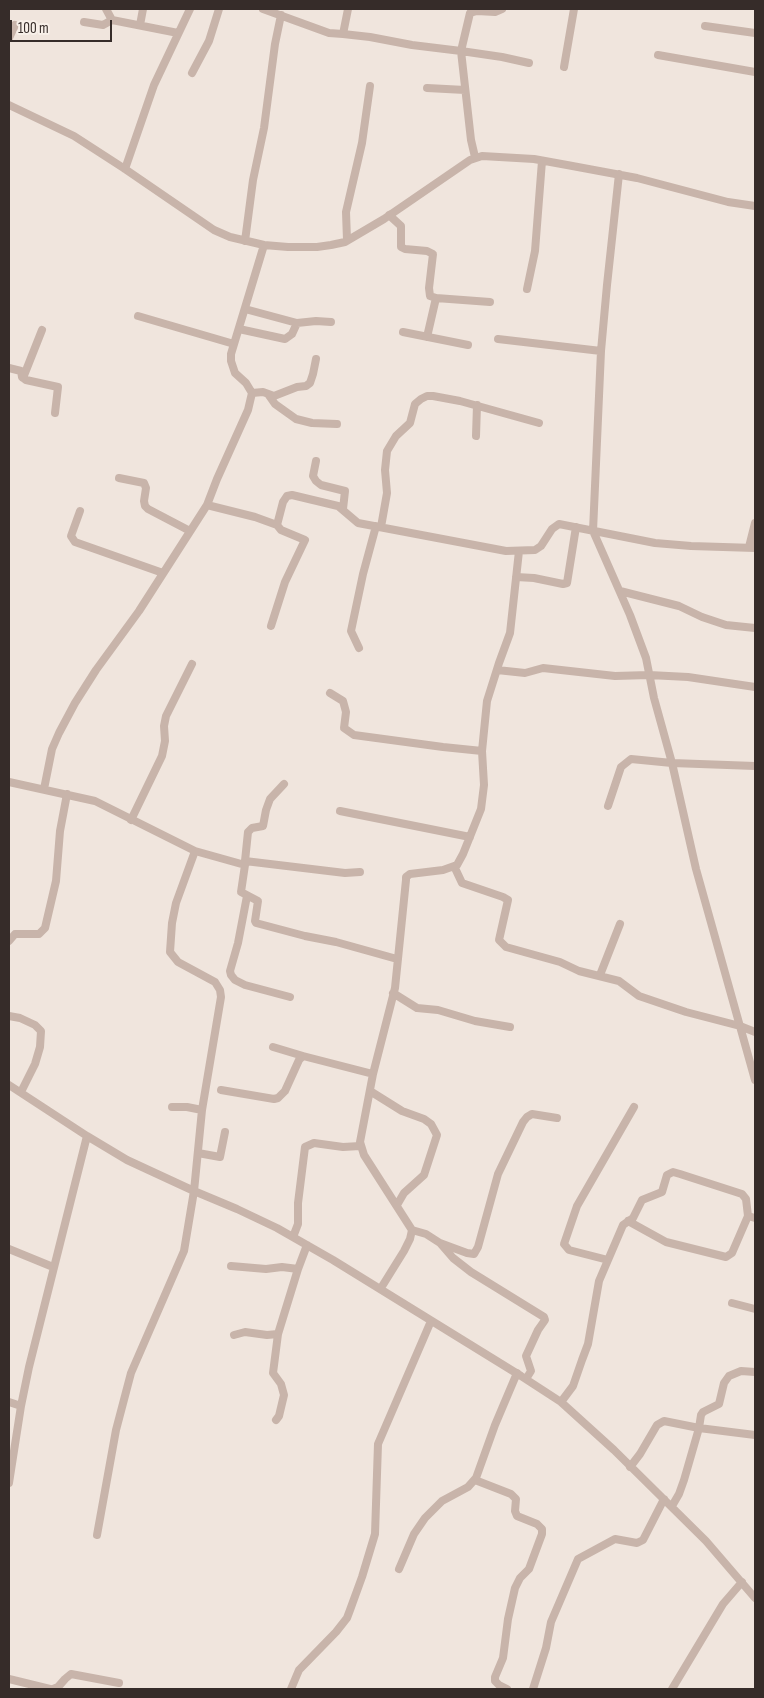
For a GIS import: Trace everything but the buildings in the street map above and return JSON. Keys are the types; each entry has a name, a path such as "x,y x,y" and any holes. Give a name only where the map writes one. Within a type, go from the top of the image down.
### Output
{"street":[{"path":"106,9 112,20"},
{"path":"140,25 143,9"},
{"path":"125,169 154,85 190,9"},
{"path":"192,73 209,41 219,9"},
{"path":"263,9 328,33 370,37 529,63"},
{"path":"343,34 348,9"},
{"path":"479,156 471,140 461,52 470,13 477,11 496,12 502,9"},
{"path":"564,67 574,9"},
{"path":"245,241 281,15"},
{"path":"84,22 103,25 112,20 178,33"},
{"path":"9,38 15,25"},
{"path":"705,26 755,33"},
{"path":"658,55 755,72"},
{"path":"347,240 346,212 362,143 370,86"},
{"path":"427,88 466,90"},
{"path":"9,105 62,130 125,169 203,224 222,234 264,245 317,247 331,246 347,240 391,217 479,156 542,161 619,174 719,200 755,206"},
{"path":"527,289 535,251 542,161"},
{"path":"619,174 602,351 593,531 640,639 672,763 696,869 755,1080"},
{"path":"391,217 401,226 401,247 405,249 427,250 433,254 429,294 432,298 490,302"},
{"path":"44,789 52,749 75,703 207,505 248,410 252,393 246,383 235,373 230,361 264,245"},
{"path":"427,337 436,298"},
{"path":"245,309 297,323 331,322"},
{"path":"138,316 234,344"},
{"path":"239,329 286,339 292,334 297,323"},
{"path":"23,378 42,330"},
{"path":"403,332 468,345"},
{"path":"498,339 602,351"},
{"path":"252,393 258,391 274,396 297,387 306,386 310,383 316,359"},
{"path":"9,368 21,371 23,378"},
{"path":"23,378 58,387 55,412"},
{"path":"268,394 276,404 296,419 312,423 337,424"},
{"path":"359,648 351,631 363,574 387,493 385,470 387,451 396,436 410,423 417,401 427,396 433,396 477,405 539,423"},
{"path":"476,436 477,405"},
{"path":"316,461 314,476 316,481 321,485 345,491 343,509"},
{"path":"119,478 144,483 146,488 145,506 190,531"},
{"path":"277,525 283,502 288,496 292,495 322,501 343,509 358,523 506,551 535,550 541,546 552,528 559,524 655,543 752,548 755,523"},
{"path":"207,505 277,525 281,530 305,540 285,582 271,626"},
{"path":"80,511 71,536 75,542 163,573"},
{"path":"516,577 567,583 576,527"},
{"path":"519,551 512,627 487,702 482,750 484,795 481,809 460,861 454,866 428,873 410,874 406,877 393,993 373,1074 360,1146 412,1230 426,1234 440,1243 474,1254 482,1235 498,1174 527,1117 532,1114 557,1118"},
{"path":"620,591 679,606 702,617 726,625 755,628"},
{"path":"131,820 162,756 165,742 164,726 166,716 192,664"},
{"path":"497,670 525,673 544,668 615,676 688,677 755,687"},
{"path":"330,693 343,701 346,712 344,728 354,735 443,747 482,750"},
{"path":"608,806 621,767 631,759 672,763 755,766"},
{"path":"9,782 95,801 195,851 245,863 344,873 360,872"},
{"path":"284,784 270,799 263,826 252,828 248,832 241,892 258,903 256,923 397,959"},
{"path":"9,941 15,934 39,934 45,928 56,881 60,831 66,794"},
{"path":"340,811 470,837"},
{"path":"97,1536 116,1430 131,1373 184,1252 194,1191 202,1110 213,1051 220,990 215,982 178,962 170,952 172,923 176,903 195,851"},
{"path":"454,866 462,883 508,900 499,935 499,940 503,946 619,981 639,996 695,1015 740,1026 755,1032"},
{"path":"246,896 230,975 245,985 290,997"},
{"path":"600,976 620,924"},
{"path":"393,993 417,1008 438,1010 475,1021 510,1027"},
{"path":"9,1016 20,1018 35,1025 41,1031 40,1047 35,1064 21,1092"},
{"path":"273,1047 373,1074"},
{"path":"221,1090 274,1099 278,1098 285,1092 297,1064 303,1056"},
{"path":"9,1085 87,1136 134,1163 237,1209 307,1245 381,1288 561,1402 672,1506 717,1552 755,1598"},
{"path":"370,1091 402,1111 424,1119 431,1124 437,1135 424,1175 404,1193 397,1205"},
{"path":"172,1107 202,1110"},
{"path":"608,1260 569,1250 564,1244 577,1206 634,1108"},
{"path":"198,1153 220,1157 225,1132"},
{"path":"9,1483 21,1406 87,1136"},
{"path":"293,1237 298,1224 298,1203 305,1147 314,1143 343,1147 360,1146"},
{"path":"561,1402 572,1386 582,1360 591,1328 597,1290 623,1225 628,1221 634,1217 642,1200 662,1192 667,1175 673,1172 744,1196 752,1217 732,1253 726,1257 666,1242 628,1221"},
{"path":"381,1288 404,1251 412,1230"},
{"path":"440,1243 453,1258 471,1272 544,1317 545,1320 526,1356 530,1371 526,1379"},
{"path":"276,1420 279,1416 284,1394 281,1384 274,1373 278,1334 307,1245"},
{"path":"9,1249 54,1267"},
{"path":"231,1266 298,1269"},
{"path":"732,1303 755,1309"},
{"path":"291,1689 299,1670 347,1618 362,1577 374,1534 378,1444 431,1321"},
{"path":"234,1335 245,1332 268,1335 278,1334"},
{"path":"672,1506 679,1494 699,1428 701,1415 703,1412 719,1404 724,1384 729,1376 741,1371 755,1372"},
{"path":"399,1569 414,1534 426,1518 442,1501 459,1493 475,1480 517,1373"},
{"path":"9,1402 21,1406"},
{"path":"630,1467 659,1423 672,1422 699,1428 755,1435"},
{"path":"475,1480 510,1494 516,1499 515,1511 517,1516 536,1524 542,1529 530,1569 520,1578 515,1588 508,1619 503,1658 495,1677 498,1685 507,1689"},
{"path":"533,1689 546,1648 551,1622 578,1560 616,1539 637,1543 643,1540 664,1499"},
{"path":"672,1689 723,1604 742,1582"},
{"path":"9,1679 51,1689 58,1687 71,1674 119,1683"}]}
